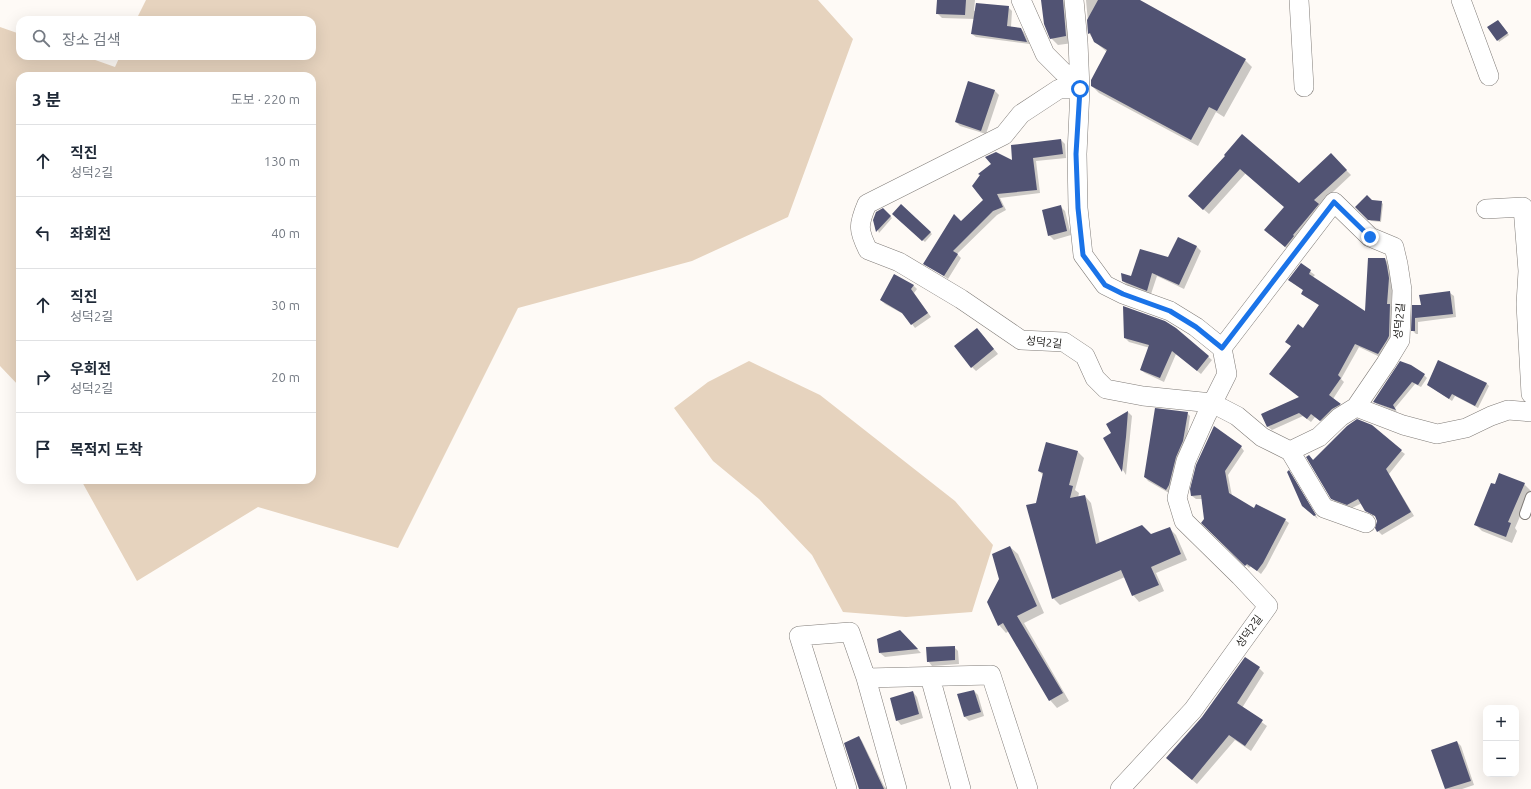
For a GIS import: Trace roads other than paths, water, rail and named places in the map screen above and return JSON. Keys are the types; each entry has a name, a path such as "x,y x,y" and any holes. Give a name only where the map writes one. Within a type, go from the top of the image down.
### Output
{"street":[{"path":"1021,0 1045,54 1080,89"},
{"path":"1074,0 1080,89 1076,154 1078,208 1083,255 1105,285 1123,294 1170,311 1196,327 1222,348"},
{"path":"1299,0 1304,88"},
{"path":"1461,0 1489,76"},
{"name":"성덕2길","path":"1080,89 1059,89 1021,114 1004,135 867,204 860,221 861,236 868,250 899,262 961,299 1021,340 1064,342 1085,356 1095,378 1106,389 1143,396 1212,404 1237,416 1262,437 1290,451 1319,437 1340,418 1356,407 1400,340 1402,290 1394,247 1370,237 1334,202 1222,348 1227,374 1212,404 1186,461 1177,498 1184,521 1268,606 1193,710 1120,789"},
{"path":"1486,209 1527,206 1528,271 1526,304 1531,394"},
{"path":"1356,407 1403,425 1437,434 1466,428 1508,410 1531,412"},
{"path":"1290,451 1324,508 1366,524"},
{"path":"847,789 799,636 850,632 866,678 897,789"},
{"path":"866,678 991,675 1028,789"},
{"path":"930,677 960,789"}],"lane":[{"path":"1525,514 1531,497"}]}
